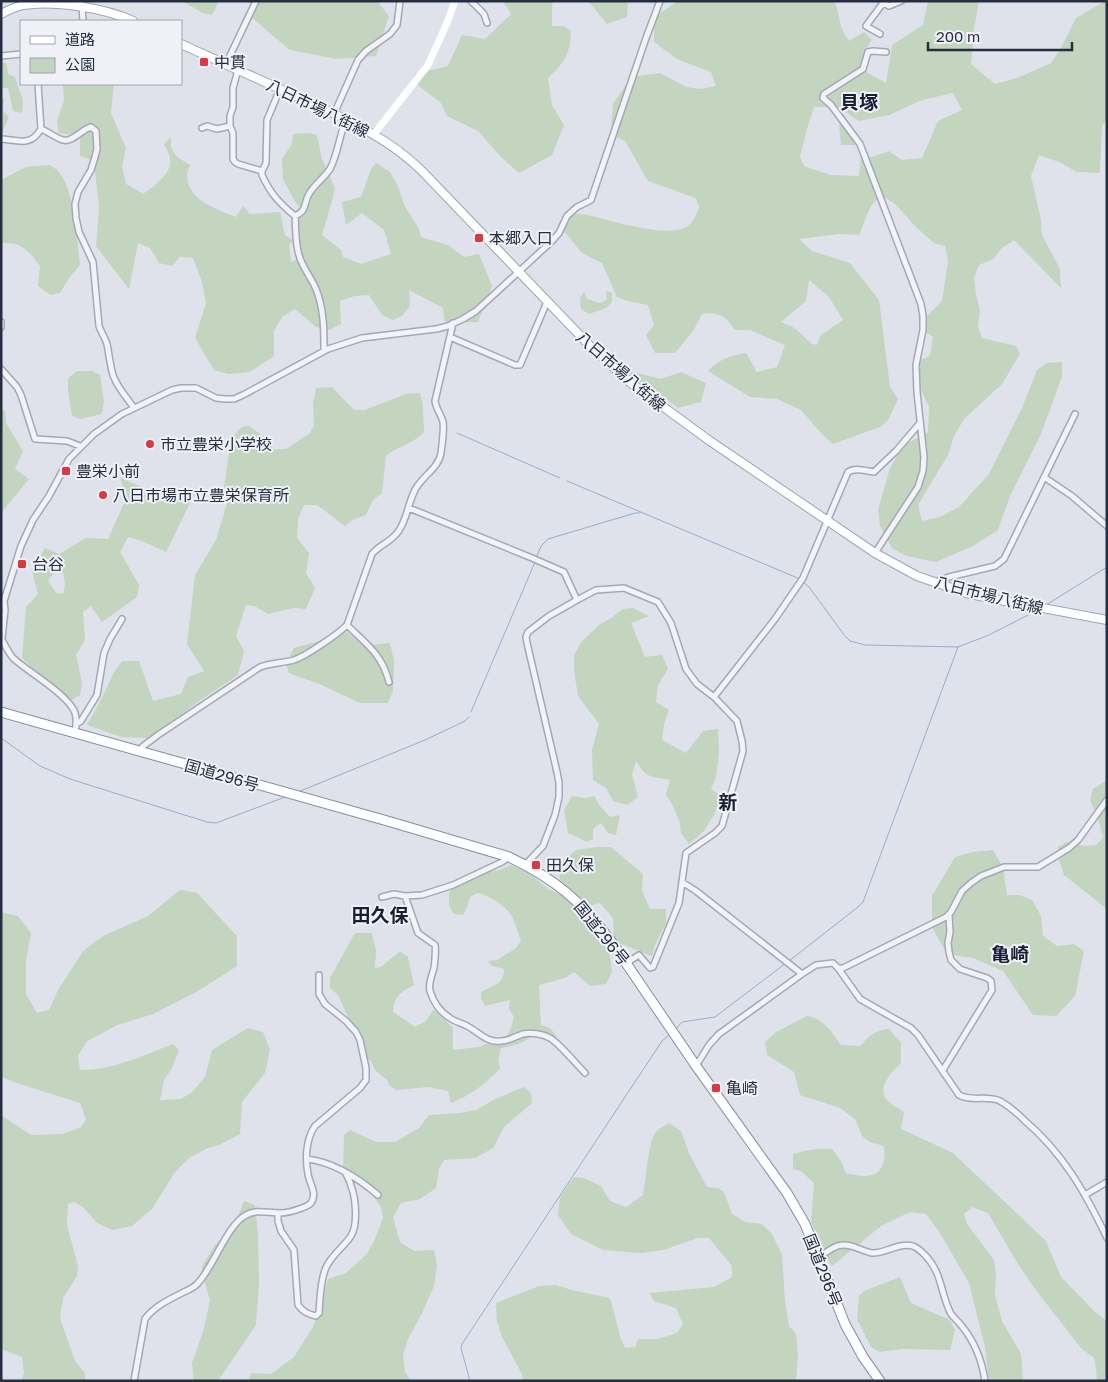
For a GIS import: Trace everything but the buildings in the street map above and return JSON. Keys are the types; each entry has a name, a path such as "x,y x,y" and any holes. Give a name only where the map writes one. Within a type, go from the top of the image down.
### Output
{"highway":[{"name":"国道296号","path":"1,712 76,728 140,752 509,857 550,879 578,901 597,922 696,1066 787,1193 805,1224 845,1324 863,1357 880,1381"}],"main road":[{"path":"1,14 29,3 82,4 131,20"},
{"name":"八日市場八街線","path":"182,44 334,114 374,134 404,155 594,350 650,398 710,441 876,553 905,570 966,593 1107,620"}],"street":[{"path":"226,64 256,1"},
{"path":"334,114 358,60 366,51 390,34 396,24 400,1"},
{"path":"374,134 428,65 448,23 455,1"},
{"path":"471,1 484,14 488,23"},
{"path":"76,728 76,715 73,708 50,686 14,659 8,652 2,638 4,601 22,546 33,520 53,490 69,459 80,446 113,419 172,390 196,388 216,398 225,400 234,398 243,395 324,350 345,342 362,338 436,329 453,324 476,311 550,243 567,216 577,207 591,200 660,1"},
{"path":"880,34 866,26 882,2 889,6 901,1"},
{"path":"82,4 83,20"},
{"path":"876,553 918,487 923,470 924,457 916,365 923,330 923,316 921,304 860,144 831,105 823,98 824,94 863,69 868,52 886,52"},
{"path":"1,56 20,54"},
{"path":"238,70 233,88 233,107 230,116 230,126 233,133 233,159 238,164 262,171"},
{"path":"1,140 26,142 34,139 42,129 38,85"},
{"path":"280,89 267,120 266,163 262,171 276,199 295,216 298,255 317,291 324,320 324,350"},
{"path":"295,216 301,214 309,194 329,170 334,160 346,120"},
{"path":"202,128 207,126 217,129 230,126"},
{"path":"42,129 64,141 68,141 86,128 91,127 96,131 97,149 95,158 91,170 78,192 75,204 76,218 79,232 93,262 99,326 106,341 114,376 122,392 134,408"},
{"path":"450,337 520,366 548,302"},
{"path":"140,752 142,747 158,735 260,667 266,664 295,660 347,625 372,554 396,534 402,526 415,490 439,461 443,421 435,401 453,324"},
{"path":"1,370 21,395 35,439 66,441 80,446"},
{"path":"935,582 995,566 1004,559 1075,414"},
{"path":"714,698 775,619 801,580 848,472 854,470 874,472 896,451 920,423"},
{"path":"1044,477 1072,496 1107,526"},
{"path":"409,508 564,572 577,600"},
{"path":"526,865 545,844 559,797 557,772 526,637 528,632 549,616 596,590 624,588 658,602 671,623 686,669 697,684 737,721 743,751 722,826 686,854 679,903 653,967 650,968 638,954 627,965"},
{"path":"76,728 97,694 104,653 110,638 122,620"},
{"path":"347,625 378,656 389,682"},
{"path":"943,1070 992,990 992,981 960,969 951,960 948,952 949,916 962,891 982,876 1004,867 1038,867 1069,848 1078,840 1107,800"},
{"path":"382,896 394,894 405,896 422,895 439,890 502,862 509,857"},
{"path":"682,882 802,974"},
{"path":"405,896 418,933 435,945 436,951 430,989 441,1011 450,1019 465,1025 491,1041 501,1042 524,1034 549,1037 585,1073"},
{"path":"838,968 844,968 949,916"},
{"path":"696,1066 709,1045 719,1034 816,965 833,963 860,999 918,1034 959,1095 964,1098 990,1098 999,1101 1036,1129 1064,1161 1086,1196 1107,1238"},
{"path":"134,1381 145,1319 149,1314 198,1284 233,1227 242,1217 249,1213 257,1212 290,1212 304,1208 311,1203 314,1197 314,1189 308,1175 307,1159 310,1132 314,1126 360,1088 366,1080 366,1068 360,1040 356,1032 346,1021 324,1004 320,994 318,975"},
{"path":"307,1159 345,1172 378,1195"},
{"path":"278,1213 281,1231 294,1250 298,1305 302,1311 316,1316 319,1313 324,1270 335,1254 352,1236 355,1228 352,1186 345,1172"},
{"path":"1086,1196 1107,1182"},
{"path":"819,1257 831,1248 842,1244 872,1253 910,1245 919,1249 932,1262 939,1276 952,1316 961,1325 974,1344 982,1363 985,1381"}],"green space":[{"path":"182,1 219,1 212,15 203,13"},
{"path":"250,1 377,1 389,16 376,56 336,59 290,50 250,16"},
{"path":"503,1 555,1 552,4 552,26 564,26 571,31 566,57 548,78 552,105 564,125 552,155 519,173 501,157 478,131 447,116 441,103 419,86 414,74 448,66 462,35 485,39 511,14"},
{"path":"588,1 628,1 627,17 607,24"},
{"path":"678,1 835,1 842,30 849,41 864,32 872,40 865,50 866,72 886,83 892,45 923,25 928,1 979,1 971,64 995,84 1017,78 1051,63 1060,50 1076,18 1107,1 1107,121 1102,125 1100,173 1077,172 1059,162 1039,155 1031,176 1041,220 1042,235 1060,269 1061,288 1014,240 1002,248 993,259 979,265 974,277 980,310 978,327 982,338 1016,346 1020,354 1002,384 964,419 954,436 948,455 918,505 922,521 940,517 959,507 989,474 1022,408 1037,370 1047,363 1062,362 1062,376 1041,434 1010,496 998,530 973,546 936,562 906,556 892,548 880,526 878,510 890,468 904,445 928,432 929,407 921,390 918,374 920,360 930,356 933,337 926,332 924,319 942,301 948,261 945,246 934,243 896,205 883,196 878,198 868,212 859,235 839,234 799,239 812,251 850,263 879,300 890,387 898,399 888,420 880,427 833,444 801,410 777,399 750,397 708,371 725,359 746,353 757,372 777,367 785,345 750,330 735,330 722,316 708,313 702,314 693,331 675,353 655,353 646,335 654,325 648,305 617,297 602,263 582,253 564,231 572,214 586,215 644,228 673,230 684,228 692,222 699,208 696,198 648,181 625,141 611,135 613,104 631,77 660,73 687,87 700,89 716,86 711,72 677,59 654,42 654,17","holes":["953,93 962,110 938,121 922,158 902,160 889,151 872,157 861,158 859,176 830,175 804,166 800,157 814,107 840,107 858,121 889,115 922,100","809,280 829,297 843,320 821,335 817,345 812,344 793,327 781,322 806,301"]},
{"path":"1,61 7,64 8,74 15,77 23,101 22,113 13,111 8,88 1,89"},
{"path":"63,85 114,85 111,113 126,148 122,166 126,184 143,194 161,179 170,164 169,155 164,144 171,137 171,147 175,154 190,165 187,176 192,192 205,203 236,217 243,206 250,214 280,212 285,235 293,240 289,245 291,262 297,259 299,246 298,219 306,213 295,202 283,179 282,159 292,144 293,134 308,133 317,135 322,159 335,188 322,235 341,250 343,257 361,264 391,254 384,230 362,213 346,225 342,202 361,197 371,169 376,163 390,172 398,186 404,205 418,227 421,237 448,245 464,257 479,254 492,286 478,322 445,322 443,308 409,290 410,306 402,316 393,320 382,315 369,295 355,296 340,301 341,324 329,330 316,327 295,309 282,317 274,331 274,356 250,372 228,374 214,370 195,338 206,303 202,282 193,258 180,257 172,266 159,263 150,248 138,243 129,289 96,246 99,207 94,161 80,156 80,136 59,133 57,121 64,100"},
{"path":"1,99 4,99 3,111 9,117 1,135"},
{"path":"839,124 851,127 855,145 841,145"},
{"path":"50,165 59,172 69,191 80,265 60,293 50,295 38,286 40,266 32,256 24,248 14,244 1,243 1,180 26,167"},
{"path":"606,291 612,293 612,302 606,308 589,314 581,309 580,298 584,292 587,299 600,303 607,300"},
{"path":"625,370 661,379 681,372 706,383 701,402 678,408 655,390 643,387"},
{"path":"77,371 92,371 100,375 104,401 102,414 80,419 72,416 68,378"},
{"path":"332,387 354,410 365,410 406,394 420,393 423,406 424,432 416,439 386,456 382,493 373,500 366,515 352,520 345,526 317,505 304,505 298,519 297,538 309,553 306,573 315,588 306,609 294,608 268,614 255,606 246,605 236,636 244,651 238,675 149,738 121,737 87,725 113,674 122,661 139,661 153,701 181,694 188,677 204,671 187,644 195,575 216,540 228,500 224,487 233,436 242,427 249,426 267,439 273,449 286,449 310,433 314,425 313,404 316,388"},
{"path":"1,410 5,411 6,423 23,451 15,469 29,479 1,513"},
{"path":"120,477 164,498 195,493 166,552 128,537 120,552 139,585 137,597 102,622 91,606 83,612 85,640 76,655 82,683 80,695 72,700 22,658 26,607 38,594 32,571 45,548 59,554 86,538 108,539 126,499","holes":["57,568 63,572 65,584 63,594 56,593 48,581"]},
{"path":"633,608 649,616 631,623 645,657 662,655 668,669 658,685 656,702 669,710 664,724 662,740 686,753 703,731 718,729 719,754 716,777 711,789 722,796 714,815 704,831 689,844 681,833 679,820 666,795 670,780 646,774 636,761 632,774 638,797 627,805 613,801 606,788 593,780 592,750 599,724 578,696 574,671 574,655 582,641 599,625 623,609"},
{"path":"347,632 363,646 390,643 394,661 393,691 388,703 360,703 319,684 289,673 286,663 294,648"},
{"path":"1107,780 1107,909 1064,875 1059,859 1058,847 1067,842 1084,846 1096,845 1103,838 1098,818 1090,800 1093,789"},
{"path":"572,796 585,798 594,796 610,817 620,815 616,835 608,833 601,823 593,829 593,839 587,842 568,833 564,810"},
{"path":"611,847 643,874 642,890 650,909 666,909 666,923 655,945 652,956 614,941 613,918 600,903 589,906 560,880 558,865 576,850"},
{"path":"993,850 1003,867 1007,895 1019,895 1032,900 1041,916 1043,936 1057,946 1074,944 1084,951 1075,996 1056,1016 1033,1015 1003,971 973,958 947,954 932,927 932,896 955,857 973,852"},
{"path":"511,865 529,873 548,889 566,897 580,910 599,935 610,955 612,972 606,984 590,986 574,972 565,978 539,985 541,1025 551,1029 556,1038 550,1042 541,1037 532,1036 521,1043 501,1048 498,1060 500,1069 477,1089 459,1100 451,1103 448,1091 428,1087 397,1090 390,1086 387,1080 375,1070 371,1061 361,1055 360,1043 338,995 330,988 330,978 355,933 372,933 376,951 375,968 381,967 400,951 408,957 414,985 399,995 393,1012 415,1027 426,1021 434,1009 453,1028 453,1050 479,1047 507,1036 514,1017 509,1009 510,1000 485,1006 481,998 481,992 497,984 504,974 504,969 492,966 488,961 497,960 516,948 521,941 514,922 509,912 502,906 491,898 478,893 470,897 464,914 458,915 452,912 449,904 449,893 455,885 484,873 500,870"},
{"path":"180,890 197,893 237,936 237,966 198,991 153,1014 117,1025 86,1042 78,1056 80,1070 116,1065 173,1044 179,1050 172,1068 164,1080 160,1100 181,1099 192,1092 205,1077 212,1050 248,1028 263,1032 270,1050 265,1073 242,1102 240,1134 189,1158 175,1172 152,1209 132,1226 112,1230 97,1223 83,1207 74,1202 68,1204 67,1225 78,1266 77,1276 63,1298 60,1318 75,1361 85,1373 85,1381 21,1381 24,1373 22,1357 1,1349 1,1115 31,1135 63,1134 81,1127 86,1120 80,1103 1,1077 1,912 18,916 31,933 26,961 26,994 37,1013 49,1010 58,990 84,950 103,936 148,916"},
{"path":"807,1016 823,1023 841,1045 860,1046 876,1032 889,1029 901,1043 901,1063 886,1080 883,1090 887,1100 904,1112 901,1129 953,1153 1046,1241 1061,1277 1094,1311 1107,1321 1107,1381 1097,1381 1094,1358 1081,1348 1035,1289 988,1213 972,1207 964,1214 967,1224 994,1260 996,1275 995,1295 1002,1321 1021,1354 1023,1381 989,1381 985,1347 969,1283 940,1233 926,1214 910,1212 881,1226 832,1266 825,1256 811,1222 814,1183 801,1171 793,1169 793,1154 803,1151 832,1149 841,1161 846,1173 863,1176 880,1170 883,1164 884,1146 870,1142 862,1136 855,1119 840,1108 800,1095 794,1072 767,1055 765,1042 776,1032"},
{"path":"524,1087 531,1093 532,1103 504,1127 493,1148 475,1158 444,1160 439,1169 436,1188 420,1199 401,1203 393,1217 400,1242 414,1251 434,1250 437,1266 434,1286 408,1339 403,1355 405,1372 411,1381 249,1381 251,1373 271,1374 294,1357 313,1327 328,1279 346,1273 367,1254 375,1239 383,1218 381,1207 365,1185 343,1168 344,1135 350,1130 376,1142 395,1142 419,1128 429,1115 476,1110 495,1099"},
{"path":"669,1123 681,1131 689,1153 707,1187 718,1188 724,1192 732,1214 745,1222 762,1224 772,1234 782,1255 785,1301 789,1326 796,1334 798,1356 796,1381 523,1381 522,1374 502,1337 497,1322 496,1303 539,1286 556,1285 610,1298 625,1348 635,1347 638,1339 658,1339 677,1333 683,1324 676,1308 654,1301 649,1293 714,1287 732,1277 732,1266 709,1238 698,1238 663,1250 641,1253 603,1250 571,1234 558,1215 560,1197 574,1177 584,1178 601,1186 610,1201 626,1207 643,1195 653,1136"},
{"path":"244,1201 255,1205 258,1233 259,1284 256,1325 218,1381 194,1381 192,1363 203,1332 210,1300 202,1273 202,1266 215,1245 234,1226"},
{"path":"900,1277 911,1303 950,1320 955,1330 950,1350 902,1349 879,1352 871,1347 857,1319 859,1296 864,1291"}],"waterway":[{"path":"457,433 560,478"},
{"path":"567,481 800,579"},
{"path":"536,558 541,546 548,539 640,513"},
{"path":"471,712 535,562"},
{"path":"1046,605 1107,567"},
{"path":"803,582 809,587 845,636 850,641 865,645 958,647 989,635 1036,611"},
{"path":"789,961 863,902 958,647"},
{"path":"298,792 425,740 465,721 469,717"},
{"path":"1,738 40,766 70,779 207,822 216,823 285,797"},
{"path":"676,1029 682,1022 715,1017 786,963"},
{"path":"470,1381 461,1348 462,1344 662,1041 669,1035"}],"place":[{"name":"中貫","path":"204,62"},
{"name":"本郷入口","path":"479,238"},
{"name":"市立豊栄小学校","path":"150,444"},
{"name":"豊栄小前","path":"66,471"},
{"name":"八日市場市立豊栄保育所","path":"103,495"},
{"name":"台谷","path":"22,564"},
{"name":"田久保","path":"536,865"},
{"name":"亀崎","path":"716,1088"}],"district":[{"name":"貝塚","path":"859,101"},
{"name":"新","path":"728,801"},
{"name":"田久保","path":"380,914"},
{"name":"亀崎","path":"1010,953"}]}
